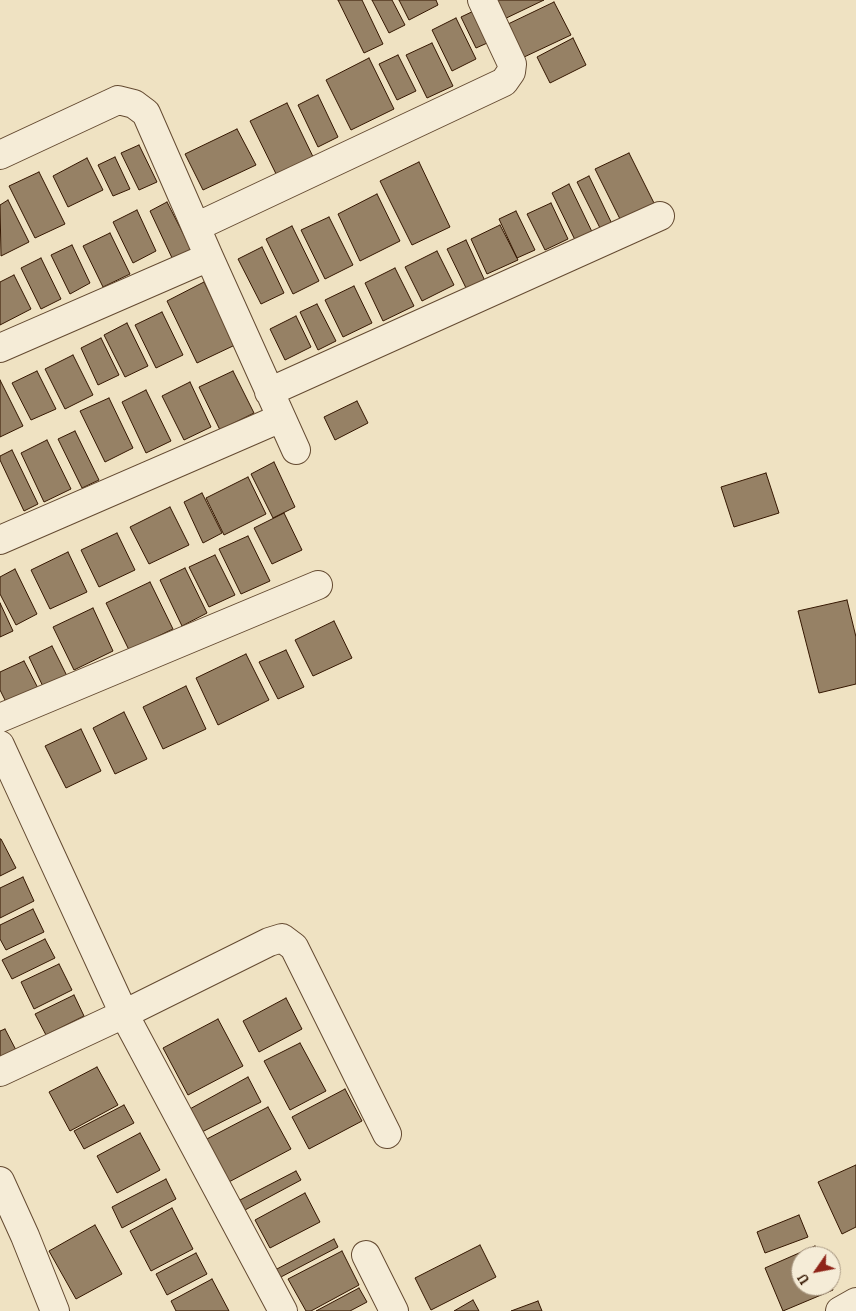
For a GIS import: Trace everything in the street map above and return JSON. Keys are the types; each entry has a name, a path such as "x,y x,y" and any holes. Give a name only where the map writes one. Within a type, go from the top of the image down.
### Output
{"street":[{"path":"196,227 504,82 511,72 512,64 482,0"},
{"path":"0,155 118,100 134,104 146,113 296,450"},
{"path":"269,392 660,216"},
{"path":"0,348 209,258"},
{"path":"0,540 281,418"},
{"path":"0,718 318,585"},
{"path":"0,745 124,1014 283,1311"},
{"path":"0,1072 124,1014 268,942 282,938 294,947 387,1134"},
{"path":"0,1181 25,1236 55,1311"},
{"path":"366,1255 394,1311"},
{"path":"840,1311 856,1302"}],"building":[{"path":"338,0 362,0 383,44 364,53"},
{"path":"372,0 392,0 405,25 389,33"},
{"path":"399,0 436,0 438,5 409,20"},
{"path":"486,0 544,0 498,22"},
{"path":"554,2 571,35 522,58 506,25"},
{"path":"478,9 494,40 476,48 461,17"},
{"path":"456,18 476,59 452,71 432,30"},
{"path":"573,38 586,65 550,83 537,57"},
{"path":"432,43 453,86 427,98 406,55"},
{"path":"398,55 416,91 397,100 379,64"},
{"path":"369,58 394,109 351,130 326,80"},
{"path":"318,95 338,137 318,147 298,105"},
{"path":"287,103 317,165 281,184 250,121"},
{"path":"237,129 256,165 203,190 185,154"},
{"path":"139,145 157,182 139,190 121,153"},
{"path":"629,153 657,209 623,225 595,169"},
{"path":"115,157 130,189 113,196 98,165"},
{"path":"87,158 103,190 68,207 53,176"},
{"path":"419,162 450,227 412,245 380,181"},
{"path":"39,172 65,224 35,238 9,186"},
{"path":"589,176 613,226 602,232 577,182"},
{"path":"569,184 595,238 578,246 552,193"},
{"path":"377,194 400,241 360,261 338,214"},
{"path":"8,200 29,242 1,256 0,205"},
{"path":"167,202 192,251 173,260 150,211"},
{"path":"551,203 568,239 545,250 527,214"},
{"path":"137,210 156,251 133,263 113,222"},
{"path":"516,211 535,250 517,258 499,219"},
{"path":"329,217 353,265 325,279 301,230"},
{"path":"500,225 518,260 487,274 471,239"},
{"path":"292,226 319,281 293,294 266,239"},
{"path":"110,233 130,274 103,287 83,246"},
{"path":"466,240 485,281 467,290 447,249"},
{"path":"72,245 90,283 70,294 51,255"},
{"path":"262,247 284,293 261,304 238,259"},
{"path":"437,251 454,285 422,301 405,267"},
{"path":"41,258 61,299 41,309 21,268"},
{"path":"395,268 414,306 383,321 365,283"},
{"path":"14,275 31,309 0,325 0,282"},
{"path":"204,282 235,345 197,363 167,301"},
{"path":"354,286 372,323 343,337 325,300"},
{"path":"317,304 336,341 318,350 300,312"},
{"path":"162,312 183,355 156,368 135,325"},
{"path":"296,316 311,347 285,360 270,329"},
{"path":"127,323 148,366 125,377 104,335"},
{"path":"101,338 119,375 98,385 81,348"},
{"path":"73,355 93,395 65,409 45,369"},
{"path":"37,371 56,409 31,420 12,383"},
{"path":"233,371 254,413 220,430 199,387"},
{"path":"0,380 23,426 0,437"},
{"path":"190,382 211,427 184,440 162,396"},
{"path":"146,390 171,441 146,453 122,402"},
{"path":"109,398 133,448 105,462 80,411"},
{"path":"357,401 368,423 335,440 324,417"},
{"path":"75,431 99,480 82,488 58,439"},
{"path":"47,440 71,489 44,502 21,453"},
{"path":"12,450 38,504 24,511 0,460 0,456"},
{"path":"274,462 295,507 273,518 251,474"},
{"path":"766,473 779,513 734,527 721,487"},
{"path":"248,477 266,514 224,535 206,498"},
{"path":"202,493 222,533 203,543 184,502"},
{"path":"170,507 189,545 149,564 130,527"},
{"path":"284,513 302,550 272,564 254,528"},
{"path":"117,533 135,570 99,587 81,550"},
{"path":"248,536 270,581 241,594 219,549"},
{"path":"68,552 87,592 50,609 31,570"},
{"path":"215,555 235,595 209,607 189,567"},
{"path":"185,568 207,613 182,626 160,580"},
{"path":"15,569 37,614 16,625 0,594 0,577"},
{"path":"150,582 173,629 129,650 106,603"},
{"path":"847,600 856,637 856,684 819,693 798,611"},
{"path":"0,603 13,631 0,637"},
{"path":"93,608 113,651 74,670 53,627"},
{"path":"334,621 352,658 313,676 295,640"},
{"path":"52,646 71,684 47,695 29,657"},
{"path":"286,650 304,687 278,699 259,662"},
{"path":"246,654 269,700 218,725 196,678"},
{"path":"24,661 40,692 9,708 0,690 0,672"},
{"path":"186,686 206,729 163,749 143,707"},
{"path":"124,712 147,759 115,774 93,728"},
{"path":"81,729 101,771 66,788 45,746"},
{"path":"0,839 16,868 0,876"},
{"path":"23,877 34,901 0,918 0,888"},
{"path":"33,909 44,932 6,950 0,939 0,925"},
{"path":"45,939 55,958 12,979 2,960"},
{"path":"59,964 72,990 34,1009 21,982"},
{"path":"74,995 84,1016 46,1035 35,1014"},
{"path":"286,998 302,1029 259,1052 243,1021"},
{"path":"218,1019 243,1066 188,1095 163,1048"},
{"path":"5,1029 17,1052 0,1060 0,1031"},
{"path":"300,1043 326,1091 290,1110 264,1061"},
{"path":"97,1067 118,1105 70,1131 49,1092"},
{"path":"248,1077 261,1102 200,1133 188,1110"},
{"path":"345,1089 362,1121 309,1149 292,1117"},
{"path":"124,1105 134,1123 84,1149 74,1131"},
{"path":"268,1107 291,1149 227,1183 205,1140"},
{"path":"140,1133 160,1170 117,1193 97,1156"},
{"path":"856,1165 856,1227 842,1234 818,1182"},
{"path":"296,1171 301,1180 245,1210 240,1200"},
{"path":"166,1179 176,1199 122,1228 112,1207"},
{"path":"305,1193 320,1222 270,1248 255,1220"},
{"path":"172,1208 193,1249 151,1271 130,1231"},
{"path":"799,1215 808,1237 765,1253 757,1232"},
{"path":"95,1225 122,1274 76,1299 49,1251"},
{"path":"334,1239 338,1247 279,1278 275,1270"},
{"path":"480,1245 496,1277 431,1310 415,1278"},
{"path":"342,1251 359,1285 311,1311 306,1311 288,1279"},
{"path":"196,1253 207,1274 167,1295 156,1274"},
{"path":"791,1257 791,1296 819,1296 783,1311 765,1268"},
{"path":"212,1279 229,1311 176,1311 171,1301"},
{"path":"359,1288 367,1302 350,1311 316,1311"},
{"path":"473,1300 479,1311 454,1311"},
{"path":"538,1301 542,1311 511,1311"}]}
